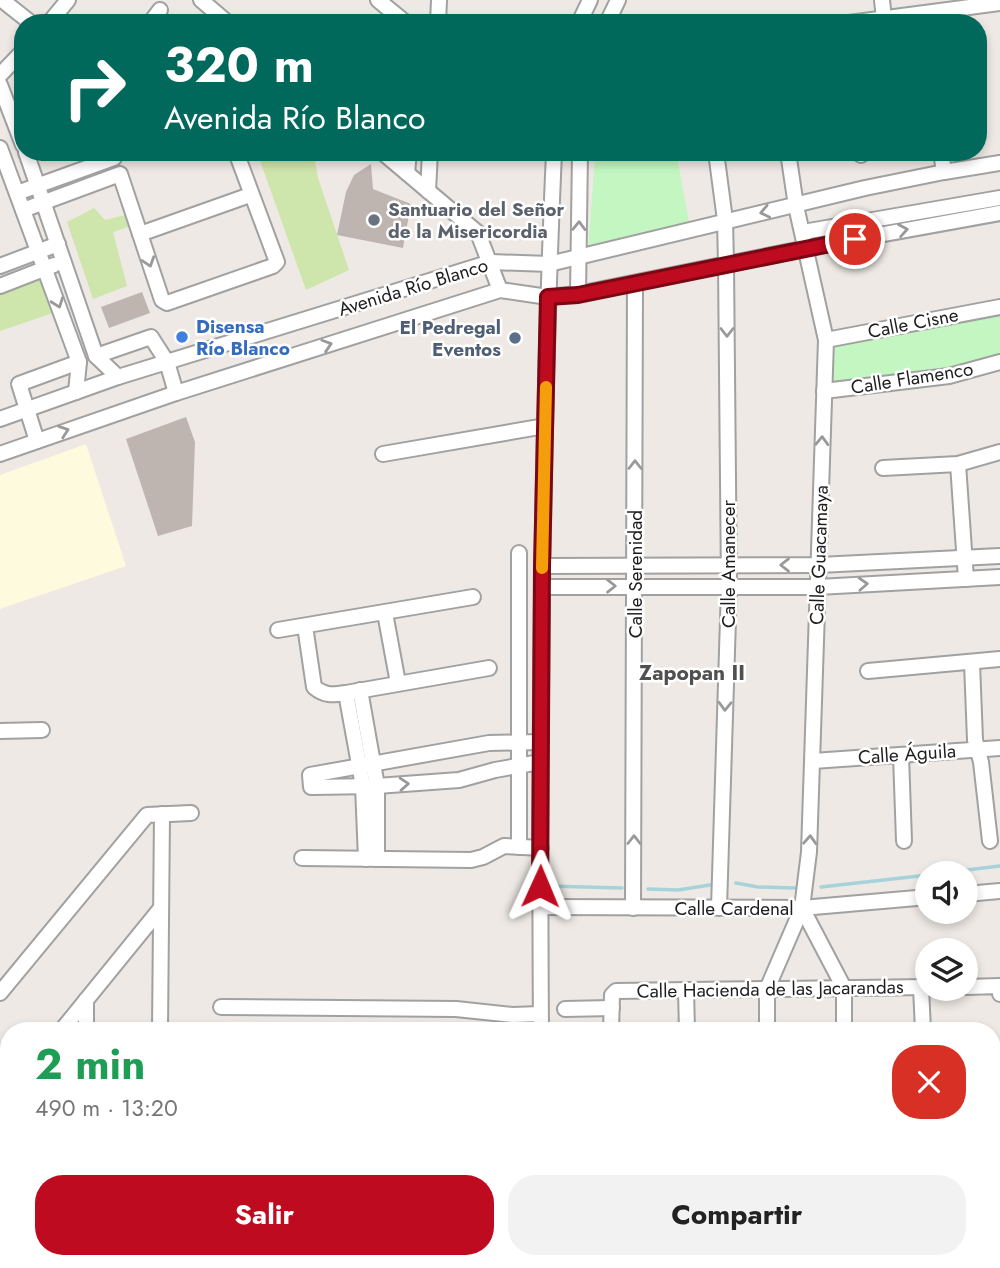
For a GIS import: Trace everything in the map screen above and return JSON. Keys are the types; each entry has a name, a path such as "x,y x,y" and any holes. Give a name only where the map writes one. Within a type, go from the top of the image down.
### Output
{"street":[{"path":"2,0 20,14"},
{"path":"56,14 68,0"},
{"path":"201,0 217,14"},
{"path":"379,0 395,14"},
{"path":"944,14 1000,3"},
{"path":"157,14 160,10"},
{"path":"0,75 14,60"},
{"path":"0,85 6,116"},
{"path":"0,148 79,362 76,392"},
{"path":"29,161 96,356 118,377"},
{"path":"17,193 98,161"},
{"path":"23,210 120,174 162,300 167,303 273,266 277,262 239,161"},
{"path":"393,161 478,233 500,290"},
{"path":"407,173 408,161"},
{"path":"428,191 430,161"},
{"path":"540,1022 542,566 554,161"},
{"path":"578,295 580,161"},
{"name":"Calle Amanecer","path":"717,161 725,220 729,566 719,908"},
{"name":"Calle Guacamaya","path":"766,989 803,908 809,852 826,340 796,206 789,161"},
{"path":"942,161 944,172"},
{"name":"Avenida Río Blanco","path":"0,419 118,377 491,262 549,264 725,220 944,172 1000,163"},
{"path":"140,234 250,195"},
{"path":"803,232 1000,198"},
{"name":"Avenida Río Blanco","path":"0,454 176,393 500,290 548,297 578,295 807,247 1000,213"},
{"path":"0,266 58,244"},
{"path":"0,286 64,261"},
{"name":"Calle Serenidad","path":"633,908 635,283"},
{"name":"Calle Cisne","path":"826,340 1000,307"},
{"path":"96,356 151,337 167,362 176,393"},
{"path":"37,441 19,384 79,362"},
{"name":"Calle Flamenco","path":"824,391 949,376 1000,362"},
{"path":"383,454 545,426"},
{"path":"883,468 958,464 1000,452"},
{"path":"958,464 966,579"},
{"path":"519,553 519,847"},
{"path":"542,566 819,565 1000,556"},
{"path":"542,587 818,587 1000,577"},
{"path":"278,630 473,597"},
{"path":"385,613 398,683"},
{"path":"305,626 314,687 322,694 353,692 489,668"},
{"path":"868,671 1000,659"},
{"path":"972,663 975,740 990,841"},
{"path":"353,692 370,786 372,859"},
{"path":"0,731 42,730"},
{"path":"540,762 459,780 370,786 311,787 310,775 489,743 541,742"},
{"name":"Calle Águila","path":"813,761 1000,748"},
{"path":"901,755 904,841"},
{"path":"0,993 147,815 191,813"},
{"path":"160,1022 162,814"},
{"path":"302,858 471,860 483,858 504,846 541,848"},
{"path":"978,893 1000,891"},
{"name":"Calle Cardenal","path":"540,906 803,908 915,898"},
{"path":"68,1022 162,908"},
{"path":"803,908 844,988 844,1022"},
{"path":"978,987 1000,986 1000,994"},
{"name":"Calle Hacienda de las Jacarandas","path":"611,1008 613,992 915,987"},
{"path":"766,989 767,1022"},
{"path":"686,990 687,1022"},
{"path":"86,1000 86,1022"},
{"path":"923,1022 924,1001"},
{"path":"221,1007 456,1009 513,1015 540,1014"},
{"path":"565,1009 611,1008 611,1022"}],"shaded area":[{"path":"86,444 126,566 0,609 0,475"}],"green space":[{"path":"260,161 315,161 318,178 349,270 306,290"},
{"path":"595,161 678,161 690,227 588,251"},
{"path":"94,208 105,220 129,214 131,226 113,232 127,286 93,299 67,222"},
{"path":"43,272 56,312 0,331 0,290"},
{"path":"1000,311 1000,355 947,369 830,387 830,344"}],"building":[{"name":"Santuario del Señor de la Misericordia","path":"371,164 373,189 411,204 403,248 337,235 346,192 354,175"},
{"path":"142,292 150,313 109,328 101,307"},
{"path":"186,417 195,442 192,526 158,536 126,439"}],"waterway":[{"path":"978,869 1000,866"},
{"path":"821,887 915,876"},
{"path":"736,883 758,887 795,888"},
{"path":"648,889 678,890 710,885"},
{"path":"548,886 622,888"}],"slow traffic":[{"path":"542,568 546,387"}],"place":[{"name":"Santuario del Señor de la Misericordia","path":"374,220"},
{"name":"Disensa Río Blanco","path":"182,337"},
{"name":"El Pedregal Eventos","path":"515,338"}],"district":[{"name":"Zapopan II","path":"692,673"}],"route":[{"path":"540,886 542,566 548,297 578,295 855,239"}]}
